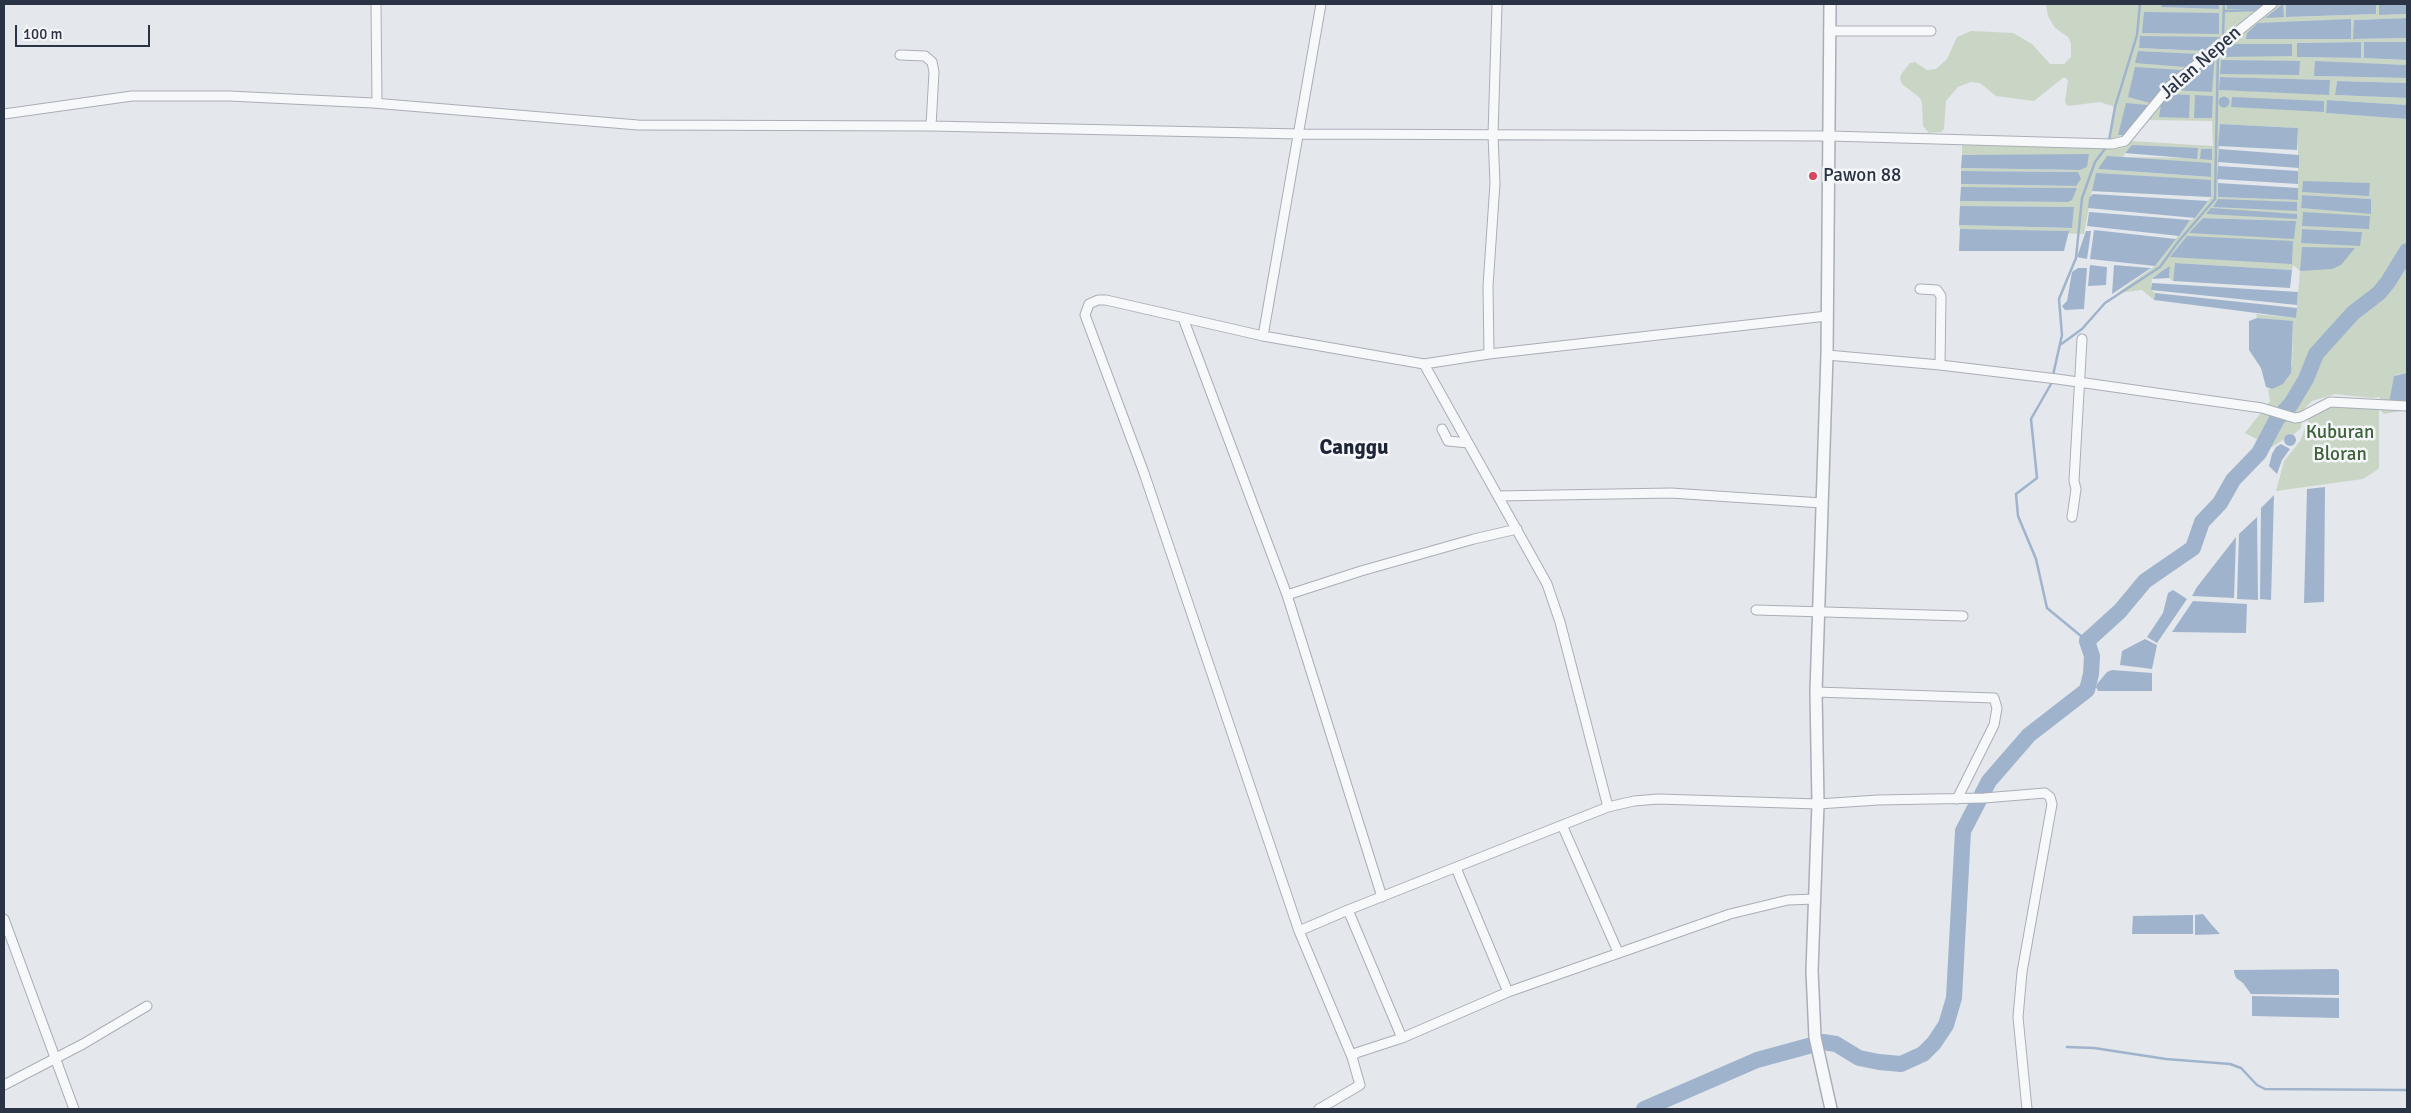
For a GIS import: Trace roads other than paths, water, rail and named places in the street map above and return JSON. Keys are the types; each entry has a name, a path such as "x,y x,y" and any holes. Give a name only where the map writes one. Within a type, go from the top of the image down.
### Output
{"street":[{"path":"376,4 377,104"},
{"path":"1263,336 1300,134 1321,4"},
{"path":"1489,354 1488,286 1495,183 1493,135 1497,4"},
{"path":"1830,4 1827,355 1816,692 1818,804 1812,971 1815,1037 1831,1109"},
{"name":"Jalan Nepen","path":"1830,136 2109,144 2125,141 2170,86 2272,4"},
{"path":"1829,31 1931,31"},
{"path":"900,55 925,56 932,62 934,72 931,126"},
{"path":"4,114 132,96 229,96 377,104 638,125 931,126 1300,134 1830,136"},
{"path":"1920,289 1937,290 1941,296 1940,365"},
{"path":"1319,1109 1360,1085 1352,1057 1299,931 1144,473 1085,315 1089,304 1098,300 1106,300 1263,336 1424,364 1489,354 1827,316"},
{"path":"1183,318 1287,595 1382,897"},
{"path":"2072,517 2076,489 2074,481 2082,339"},
{"path":"1827,355 1940,365 2079,382 2262,408 2289,417 2301,417 2330,402 2407,406"},
{"path":"1424,364 1547,584 1560,622 1608,808"},
{"path":"1442,429 1448,441 1468,443"},
{"path":"1498,496 1671,492 1822,503"},
{"path":"1287,595 1390,563 1517,529"},
{"path":"1756,610 1963,616"},
{"path":"1816,692 1994,698 1997,708 1994,725 1960,798"},
{"path":"1299,931 1562,825 1608,808 1634,801 1658,799 1818,804 1878,800 1984,798 2039,793 2050,797 2052,804 2022,972 2018,1017 2027,1109"},
{"path":"1562,825 1618,952"},
{"path":"1456,868 1508,992"},
{"path":"1352,1057 1356,1053 1402,1038 1508,992 1618,952 1730,914 1788,900 1815,899"},
{"path":"1348,910 1402,1038"},
{"path":"4,919 74,1109"},
{"path":"4,1085 55,1059 148,1006"}],"water":[{"path":"2162,4 2219,4 2219,9 2161,7"},
{"path":"2227,4 2265,4 2259,9 2227,9"},
{"path":"2283,4 2284,17 2265,18"},
{"path":"2286,4 2376,4 2376,14 2286,17"},
{"path":"2379,4 2407,4 2407,14 2379,15"},
{"path":"2144,12 2219,13 2219,34 2142,33"},
{"path":"2407,18 2407,38 2353,39 2354,20"},
{"path":"2351,19 2351,39 2246,39 2247,33 2258,23"},
{"path":"2140,36 2220,37 2204,51 2139,48"},
{"path":"2361,42 2361,58 2297,57 2297,43"},
{"path":"2364,42 2407,42 2407,60 2364,58"},
{"path":"2232,44 2292,44 2292,56 2220,57 2220,51"},
{"path":"2138,51 2202,54 2185,67 2135,63"},
{"path":"2215,53 2212,92 2172,90"},
{"path":"2221,60 2300,61 2299,75 2220,74"},
{"path":"2315,61 2407,65 2407,78 2314,76"},
{"path":"2135,67 2182,70 2150,103 2128,97"},
{"path":"2220,77 2330,80 2329,95 2219,90"},
{"path":"2337,81 2407,83 2407,98 2335,95"},
{"path":"2171,94 2190,95 2189,118 2159,117 2161,104"},
{"path":"2195,95 2213,96 2212,118 2194,118"},
{"path":"2224,96 2230,102 2224,108 2218,102"},
{"path":"2232,97 2324,101 2324,112 2231,107"},
{"path":"2327,100 2407,105 2407,119 2326,113"},
{"path":"2126,103 2148,105 2125,135 2118,135"},
{"path":"2220,124 2298,128 2297,150 2218,146"},
{"path":"2132,145 2198,148 2197,159 2125,153"},
{"path":"2201,149 2212,149 2212,160 2200,159"},
{"path":"2219,149 2299,155 2299,168 2218,162"},
{"path":"2089,154 2087,167 2080,170 1961,168 1962,155"},
{"path":"2107,156 2211,163 2211,177 2098,169"},
{"path":"2218,166 2298,171 2298,184 2217,179"},
{"path":"1961,171 2078,172 2081,179 2076,186 1961,184"},
{"path":"2096,173 2211,180 2211,197 2092,191"},
{"path":"2303,181 2370,183 2369,196 2302,192"},
{"path":"2218,183 2298,188 2298,200 2218,197"},
{"path":"1961,187 2077,188 2072,200 2068,202 1960,201"},
{"path":"2093,194 2208,201 2195,218 2088,208 2089,198"},
{"path":"2302,195 2371,199 2371,214 2301,208"},
{"path":"2218,199 2297,202 2297,211 2213,207"},
{"path":"1960,206 2074,207 2072,228 1959,225"},
{"path":"2211,208 2297,214 2297,219 2206,214"},
{"path":"2089,212 2190,220 2179,236 2087,226"},
{"path":"2303,212 2370,216 2369,229 2302,226"},
{"path":"2203,218 2296,221 2294,239 2189,233"},
{"path":"1960,229 2069,231 2064,251 1959,251"},
{"path":"2302,229 2362,232 2360,246 2301,243"},
{"path":"2094,230 2176,239 2155,266 2090,259"},
{"path":"2086,231 2091,231 2087,259 2077,257"},
{"path":"2187,236 2293,241 2292,264 2170,257"},
{"path":"2302,247 2355,248 2341,265 2332,269 2300,271"},
{"path":"2175,263 2292,270 2290,288 2173,281"},
{"path":"2090,265 2107,267 2106,285 2088,286"},
{"path":"2114,265 2150,268 2151,268 2112,294"},
{"path":"2170,266 2169,278 2152,279 2162,271"},
{"path":"2078,268 2087,268 2084,309 2065,310 2062,306 2067,301 2072,272"},
{"path":"2152,283 2298,292 2297,305 2151,290"},
{"path":"2155,293 2297,308 2296,318 2154,300"},
{"path":"2257,318 2293,321 2291,373 2283,384 2272,389 2266,387 2261,368 2249,350 2249,321"},
{"path":"2407,373 2407,402 2389,403 2394,376"},
{"path":"2290,434 2296,440 2290,446 2284,440"},
{"path":"2281,444 2290,449 2282,460 2277,474 2269,466 2272,454 2276,447"},
{"path":"2325,487 2324,602 2304,603 2307,489"},
{"path":"2274,495 2271,600 2260,599 2261,508"},
{"path":"2257,517 2258,600 2237,599 2239,534"},
{"path":"2236,537 2234,598 2192,596 2197,587"},
{"path":"2173,590 2187,599 2157,643 2147,637 2163,613 2168,593"},
{"path":"2193,601 2247,604 2246,633 2172,632"},
{"path":"2145,639 2157,645 2152,669 2120,665 2122,651"},
{"path":"2112,670 2152,673 2152,691 2098,691 2097,684 2107,672"},
{"path":"2203,914 2220,934 2195,935 2195,915"},
{"path":"2193,915 2193,934 2132,934 2133,916"},
{"path":"2337,969 2339,971 2339,995 2251,994 2243,983 2236,978 2234,972 2234,970"},
{"path":"2252,996 2339,998 2339,1018 2252,1016"}],"waterway":[{"path":"2109,141 2115,107 2137,35 2140,4"},
{"path":"2223,36 2224,4"},
{"path":"2224,11 2259,10"},
{"path":"2060,345 2082,329 2105,303 2160,267 2178,242 2215,199 2218,51"},
{"path":"2087,641 2047,608 2036,559 2018,516 2016,494 2037,478 2031,419 2051,384 2062,335 2059,299 2076,258 2082,198 2095,162 2107,146"},
{"path":"1644,1109 1757,1060 1823,1042 1836,1044 1859,1058 1901,1064 1923,1054 1934,1043 1946,1025 1954,998 1963,831 1989,781 2029,735 2087,690 2091,674 2092,656 2087,641 2120,611 2145,581 2193,548 2202,522 2220,503 2233,480 2259,453 2277,419 2291,404 2306,379 2316,354 2353,313 2379,293 2407,251"},
{"path":"2067,1047 2094,1048 2166,1059 2230,1064 2241,1068 2257,1085 2265,1089 2407,1090"}],"place":[{"name":"Pawon 88","path":"1813,176"}],"district":[{"name":"Canggu","path":"1354,448"}],"park label":[{"name":"Kuburan Bloran","path":"2340,444"}]}
